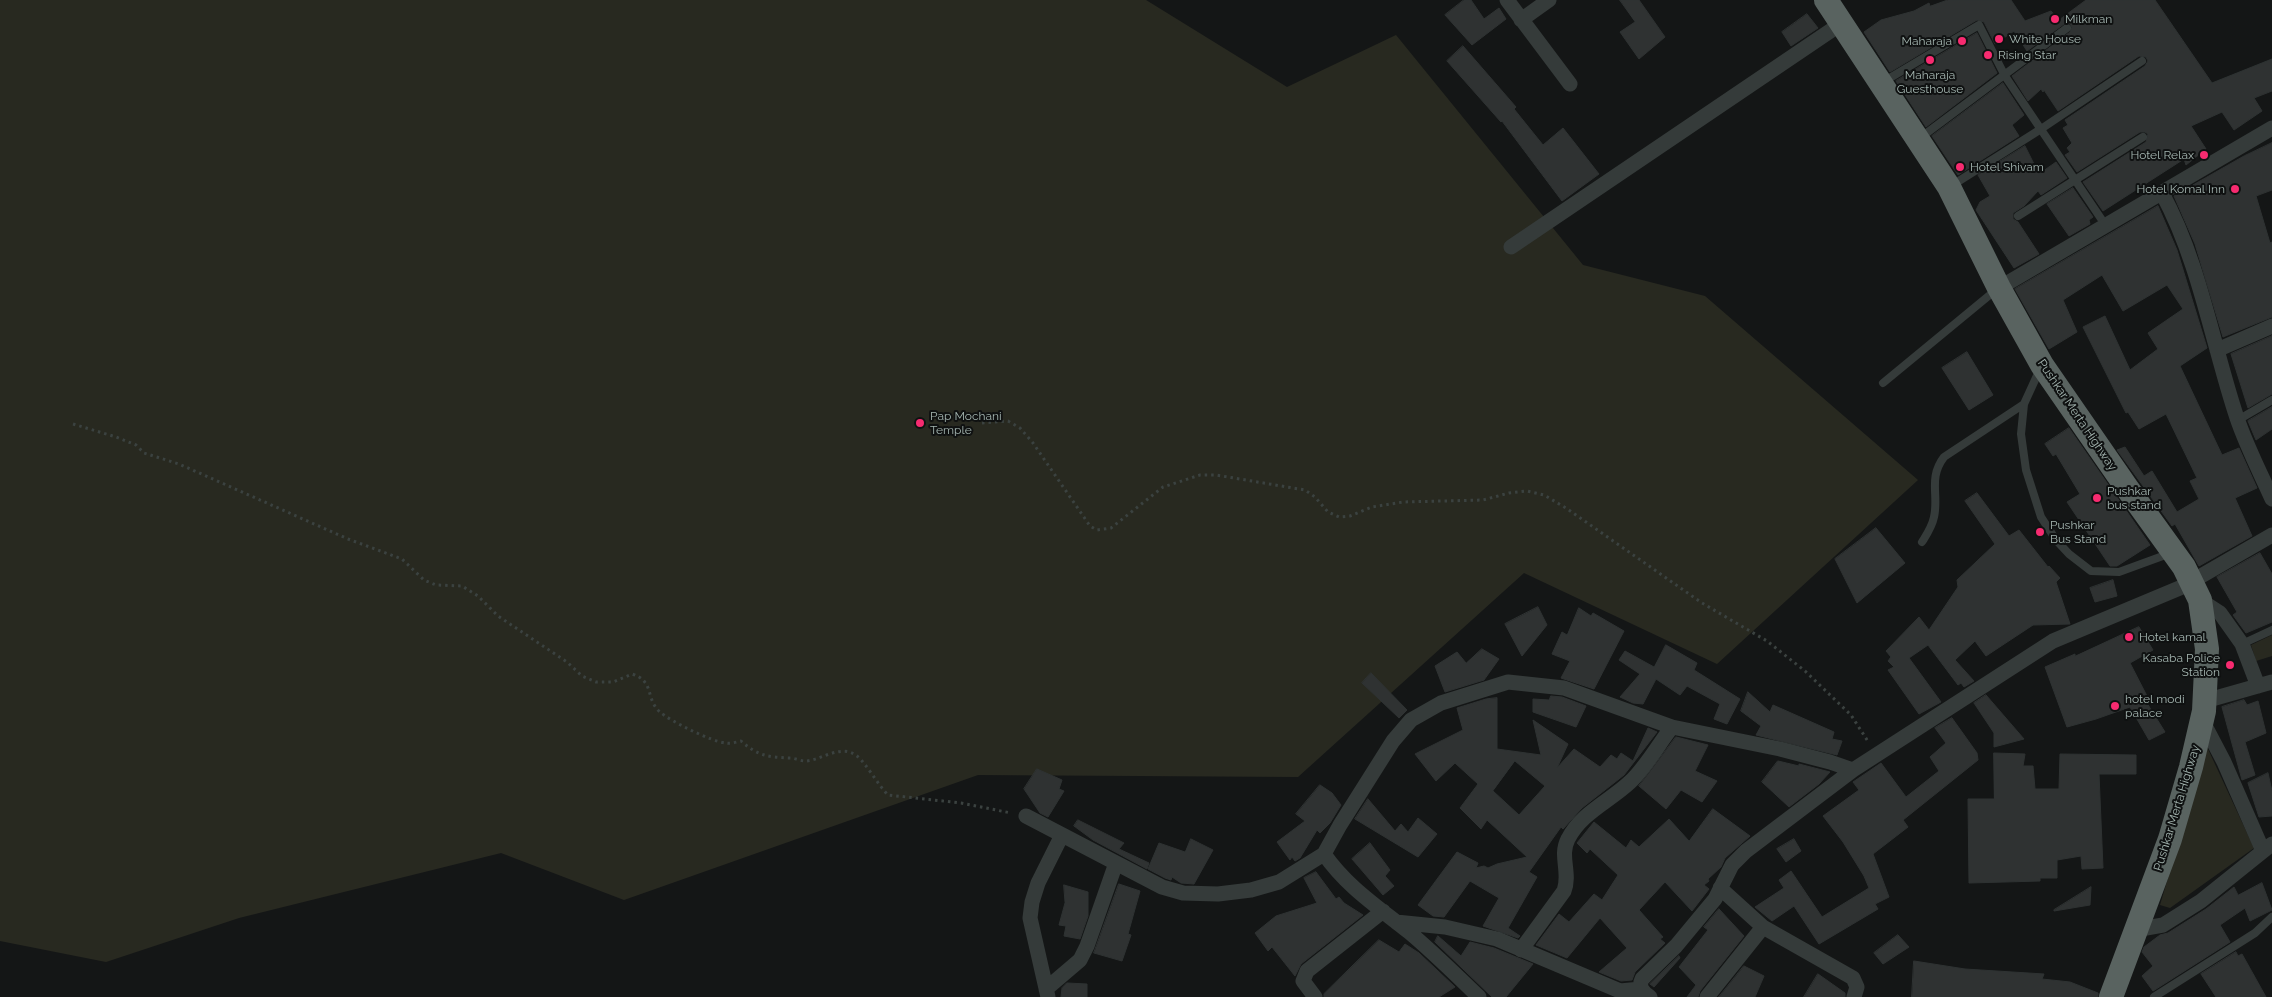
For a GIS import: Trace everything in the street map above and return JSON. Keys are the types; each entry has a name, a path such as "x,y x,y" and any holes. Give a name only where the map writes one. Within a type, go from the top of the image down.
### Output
{"highway":[{"name":"Pushkar Merta Highway","path":"1826,0 1949,187 1999,288 2042,365 2184,567 2196,591 2207,649 2204,710 2170,839 2111,997"}],"street":[{"path":"1507,0 1570,84"},
{"path":"1521,20 1549,0"},
{"path":"1511,247 1842,23"},
{"path":"1999,288 2272,128"},
{"path":"2162,193 2177,221 2198,277 2238,420 2272,499"},
{"path":"2217,350 2272,326"},
{"path":"1646,993 1640,984 1642,978 1676,946 1714,899 1732,865 1746,851 1853,770 2053,641 2196,591 2272,535"},
{"path":"2135,930 2163,925 2201,902 2268,848 2224,762 2204,710 2265,684 2242,644 2220,612 2196,591"},
{"path":"1026,816 1162,887 1183,893 1218,894 1251,890 1279,882 1324,854 1393,741 1411,720 1441,703 1508,682 1536,683 1564,688 1672,727 1780,749 1853,770"},
{"path":"1521,950 1564,891 1567,883 1564,851 1569,837 1580,822 1630,781 1672,727"},
{"path":"1047,993 1030,918 1032,902 1038,883 1062,835"},
{"path":"1324,854 1350,886 1396,922 1479,997"},
{"path":"1047,993 1080,960 1087,946 1116,863"},
{"path":"1720,888 1763,927 1853,978 1857,987 1854,997"},
{"path":"1315,997 1303,981 1307,971 1383,911"},
{"path":"1396,922 1445,927 1497,939 1620,991 1646,993"},
{"path":"1707,997 1763,927"}],"lane":[{"path":"1881,83 1979,25 2005,76 2106,226"},
{"path":"1918,139 2067,28"},
{"path":"1949,187 2041,129 2142,61"},
{"path":"2018,216 2143,137"},
{"path":"1883,383 1999,288"},
{"path":"2042,365 2024,404 2021,434 2026,470 2041,517 2056,540 2069,554 2091,571 2119,572 2172,552"},
{"path":"2238,420 2272,400"},
{"path":"1922,542 1934,516 1937,467 1944,457 2024,404"},
{"path":"2242,644 2272,630"},
{"path":"2154,997 2255,933 2272,916"}],"path":[{"path":"982,423 1008,421 1020,428 1034,443 1090,526 1096,530 1111,528 1163,487 1206,474 1304,490 1314,497 1328,512 1339,517 1350,516 1372,507 1403,502 1483,500 1509,492 1527,491 1544,494 1702,603 1767,641 1805,671 1851,715 1877,755"},
{"path":"74,424 136,445 144,453 179,464 348,539 402,559 424,580 436,585 462,586 478,596 498,616 567,662 582,676 596,682 614,682 632,674 642,677 659,712 696,733 727,744 741,741 754,753 780,758 805,761 824,754 844,752 856,755 888,795 961,803 1026,816"}],"shaded area":[{"path":"0,0 1146,0 1287,87 1396,35 1583,265 1705,296 1918,480 1717,664 1524,573 1298,777 978,775 624,900 501,853 239,918 106,962 0,941"},
{"path":"2272,635 2272,656 2256,661 2251,645"},
{"path":"2207,747 2254,848 2170,908 2160,905"}],"building":[{"path":"1464,0 1471,0 1484,19 1499,8 1506,19 1472,45 1445,15"},
{"path":"1620,0 1639,0 1665,37 1639,59 1620,32 1635,22"},
{"path":"1948,0 2011,0 2025,21 2051,11 2059,20 2086,0 2155,0 2212,83 2272,59 2272,91 2254,98 2262,111 2234,130 2222,112 2191,126 2206,149 2186,165 2184,159 2103,211 2083,182 2146,142 2148,134 2140,132 2077,172 2065,155 2070,152 2067,148 2072,143 2063,128 2068,125 2065,120 2145,66 2148,61 2146,57 2139,56 2058,111 2044,90 2043,92 2041,89 2028,101 2012,76 2070,32 2072,27 2069,23 2064,24 2027,51 2014,31 1995,44 1984,22 1977,20 1890,72 1864,32 1881,20 1914,11 1929,3 1930,6"},
{"path":"1807,14 1818,28 1791,46 1782,32"},
{"path":"1977,33 1997,73 1926,127 1896,81"},
{"path":"1463,46 1516,107 1514,109 1543,145 1563,128 1599,174 1562,201 1502,121 1447,61"},
{"path":"2003,83 2024,115 2012,125 2019,136 1958,175 1932,136"},
{"path":"2272,143 2272,190 2256,196 2270,243 2272,242 2272,317 2223,337 2195,244 2174,196 2194,187 2193,185 2244,156"},
{"path":"2025,146 2039,174 2056,162 2067,178 2041,195 2038,191 2024,206 2013,213 2013,219 2018,222 2039,254 2014,268 1976,210 1980,202 1990,196 1978,175"},
{"path":"2073,188 2093,217 2089,220 2090,224 2069,236 2047,204"},
{"path":"2158,206 2177,250 2207,348 2180,366 2222,455 2239,448 2257,488 2235,498 2252,536 2199,566 2175,524 2172,526 2117,450 2125,447 2144,476 2152,471 2177,512 2199,499 2190,481 2197,478 2166,414 2139,429 2128,412 2126,413 2083,327 2105,316 2130,370 2158,349 2148,333 2183,309 2167,285 2123,311 2102,275 2063,300 2077,332 2049,349 2015,289"},
{"path":"2272,336 2272,394 2248,408 2231,354"},
{"path":"1967,352 1993,395 1969,410 1942,368"},
{"path":"2272,407 2272,429 2256,440 2248,421"},
{"name":"Pushkar bus stand","path":"2069,428 2150,545 2117,566 2110,566 2067,502 2080,494 2056,454 2053,456 2045,444"},
{"path":"1977,493 2009,536 2019,530 2048,567 2060,578 2056,582 2070,624 2033,625 1986,656 1975,641 1955,660 1974,681 1964,687 1961,683 1958,685 1928,645 1909,658 1941,702 1919,714 1888,670 1894,667 1888,661 1891,657 1886,651 1919,617 1929,630 1958,587 1957,580 1995,544 1965,501"},
{"path":"1876,528 1905,563 1857,603 1835,559"},
{"path":"2260,553 2272,574 2272,622 2246,633 2233,615 2237,612 2217,577"},
{"path":"2113,580 2117,596 2095,602 2090,588"},
{"path":"1538,607 1547,625 1522,656 1505,624"},
{"path":"1579,608 1591,616 1593,613 1624,631 1594,689 1561,678 1570,661 1552,654 1562,632 1567,635"},
{"path":"2139,627 2153,650 2130,663 2148,698 2145,700 2165,732 2149,740 2130,707 2067,727 2045,667 2075,654 2075,656"},
{"path":"1666,645 1697,663 1694,670 1740,699 1727,724 1714,719 1720,704 1687,686 1680,695 1656,679 1643,704 1633,703 1620,697 1640,674 1619,660 1625,651 1654,667"},
{"path":"1482,649 1499,659 1484,680 1445,692 1435,666 1457,652 1466,663"},
{"path":"1371,673 1407,710 1399,718 1362,683"},
{"path":"1748,692 1770,712 1773,705 1834,732 1832,739 1842,741 1837,755 1756,735 1761,726 1741,711"},
{"path":"1986,695 2024,739 1994,747 1994,733 1974,703"},
{"path":"1551,696 1562,697 1586,706 1576,727 1533,712 1533,699 1549,700"},
{"path":"1497,698 1497,749 1541,755 1533,720 1568,744 1557,768 1574,749 1600,767 1611,755 1617,759 1621,753 1633,761 1648,728 1657,732 1624,775 1582,808 1563,829 1561,827 1529,872 1537,877 1508,928 1520,936 1518,938 1483,926 1499,898 1470,881 1444,917 1433,916 1418,905 1457,852 1478,863 1476,868 1484,866 1488,868 1527,857 1487,820 1481,829 1460,808 1478,784 1455,763 1436,781 1415,754 1463,730 1457,708 1486,699","holes":["1515,761 1545,786 1519,815 1493,791"]},
{"path":"2244,700 2247,705 2258,701 2266,733 2245,742 2255,775 2242,780 2222,707"},
{"path":"1952,718 1977,753 1978,760 1903,820 1908,827 1873,854 1889,897 1875,904 1878,909 1819,944 1794,906 1772,921 1755,907 1784,888 1779,880 1791,871 1822,917 1869,888 1864,876 1843,842 1823,816 1859,790 1853,782 1881,763 1906,797 1939,771 1930,757 1946,743 1935,728"},
{"path":"1676,737 1708,745 1695,771 1717,781 1702,802 1681,790 1666,809 1639,786"},
{"path":"1994,753 2025,754 2023,766 2033,766 2035,789 2059,789 2060,754 2136,755 2136,774 2099,774 2103,868 2082,869 2081,856 2057,860 2057,878 2040,878 2040,881 1969,883 1968,799 1994,799"},
{"path":"1778,761 1830,772 1819,784 1789,807 1762,782"},
{"path":"1037,769 1062,780 1059,789 1064,791 1048,817 1040,813 1024,789"},
{"path":"2268,773 2272,791 2272,816 2259,817 2248,783"},
{"path":"1320,785 1332,793 1341,805 1330,823 1320,833 1317,830 1300,858 1295,861 1292,857 1290,860 1277,842 1305,821 1296,814"},
{"path":"1368,799 1395,831 1401,824 1408,832 1418,818 1437,834 1418,857 1355,819"},
{"path":"1713,809 1750,836 1725,858 1721,867 1708,879 1709,881 1704,885 1709,889 1692,911 1665,882 1639,910 1663,937 1660,939 1665,943 1635,972 1632,980 1621,981 1599,972 1627,948 1600,918 1567,958 1536,945 1559,914 1569,922 1594,894 1602,900 1618,875 1590,849 1587,853 1577,843 1594,822 1626,848 1631,840 1639,847 1669,819 1689,841"},
{"path":"1078,820 1124,843 1119,849 1149,863 1147,869 1093,840 1074,826"},
{"path":"1191,839 1213,850 1194,884 1181,883 1172,877 1171,880 1148,869 1159,843 1185,852"},
{"path":"1794,839 1801,851 1786,862 1777,849"},
{"path":"1370,843 1390,870 1385,876 1394,886 1383,895 1352,859"},
{"path":"1316,872 1336,899 1339,897 1344,903 1363,915 1301,964 1295,976 1272,947 1268,951 1255,933 1276,916 1317,903 1304,878"},
{"path":"2262,883 2272,910 2250,921 2245,908 2220,925 2230,942 2153,991 2142,976 2153,966 2142,952 2144,947 2160,935 2168,933 2206,909 2234,887 2238,895"},
{"path":"1119,884 1140,891 1128,934 1131,935 1122,961 1094,953"},
{"path":"1064,885 1088,892 1088,916 1080,939 1064,936 1066,926 1059,925 1065,903"},
{"path":"2091,887 2090,905 2054,911 2054,910"},
{"path":"1719,909 1744,936 1700,991 1698,997 1687,997 1696,985 1679,967 1708,930 1704,927"},
{"path":"1898,935 1909,947 1883,964 1874,953"},
{"path":"1438,936 1461,956 1470,942 1494,948 1533,964 1506,997 1492,997 1435,942"},
{"path":"1379,940 1399,952 1405,944 1419,953 1455,987 1439,997 1324,997 1324,994"},
{"path":"2236,952 2238,956 2242,954 2266,997 2216,997 2201,974"},
{"path":"1679,956 1680,958 1654,987 1650,984"},
{"path":"1914,961 1965,969 2044,974 2042,979 2070,982 2098,993 2098,997 1912,997"},
{"path":"1744,966 1764,976 1755,997 1719,997"},
{"path":"1818,974 1845,993 1845,997 1804,997"},
{"path":"1067,983 1087,984 1087,997 1061,997 1062,988"}],"place":[{"name":"Milkman","path":"2055,19"},
{"name":"White House","path":"1999,39"},
{"name":"Maharaja","path":"1962,41"},
{"name":"Rising Star","path":"1988,55"},
{"name":"Maharaja Guesthouse","path":"1930,60"},
{"name":"Hotel Relax","path":"2204,155"},
{"name":"Hotel Shivam","path":"1960,167"},
{"name":"Hotel Komal Inn","path":"2235,189"},
{"name":"Pap Mochani Temple","path":"920,423"},
{"name":"Pushkar bus stand","path":"2097,498"},
{"name":"Pushkar Bus Stand","path":"2040,532"},
{"name":"Hotel kamal","path":"2129,637"},
{"name":"Kasaba Police Station","path":"2230,665"},
{"name":"hotel modi palace","path":"2115,706"}]}
